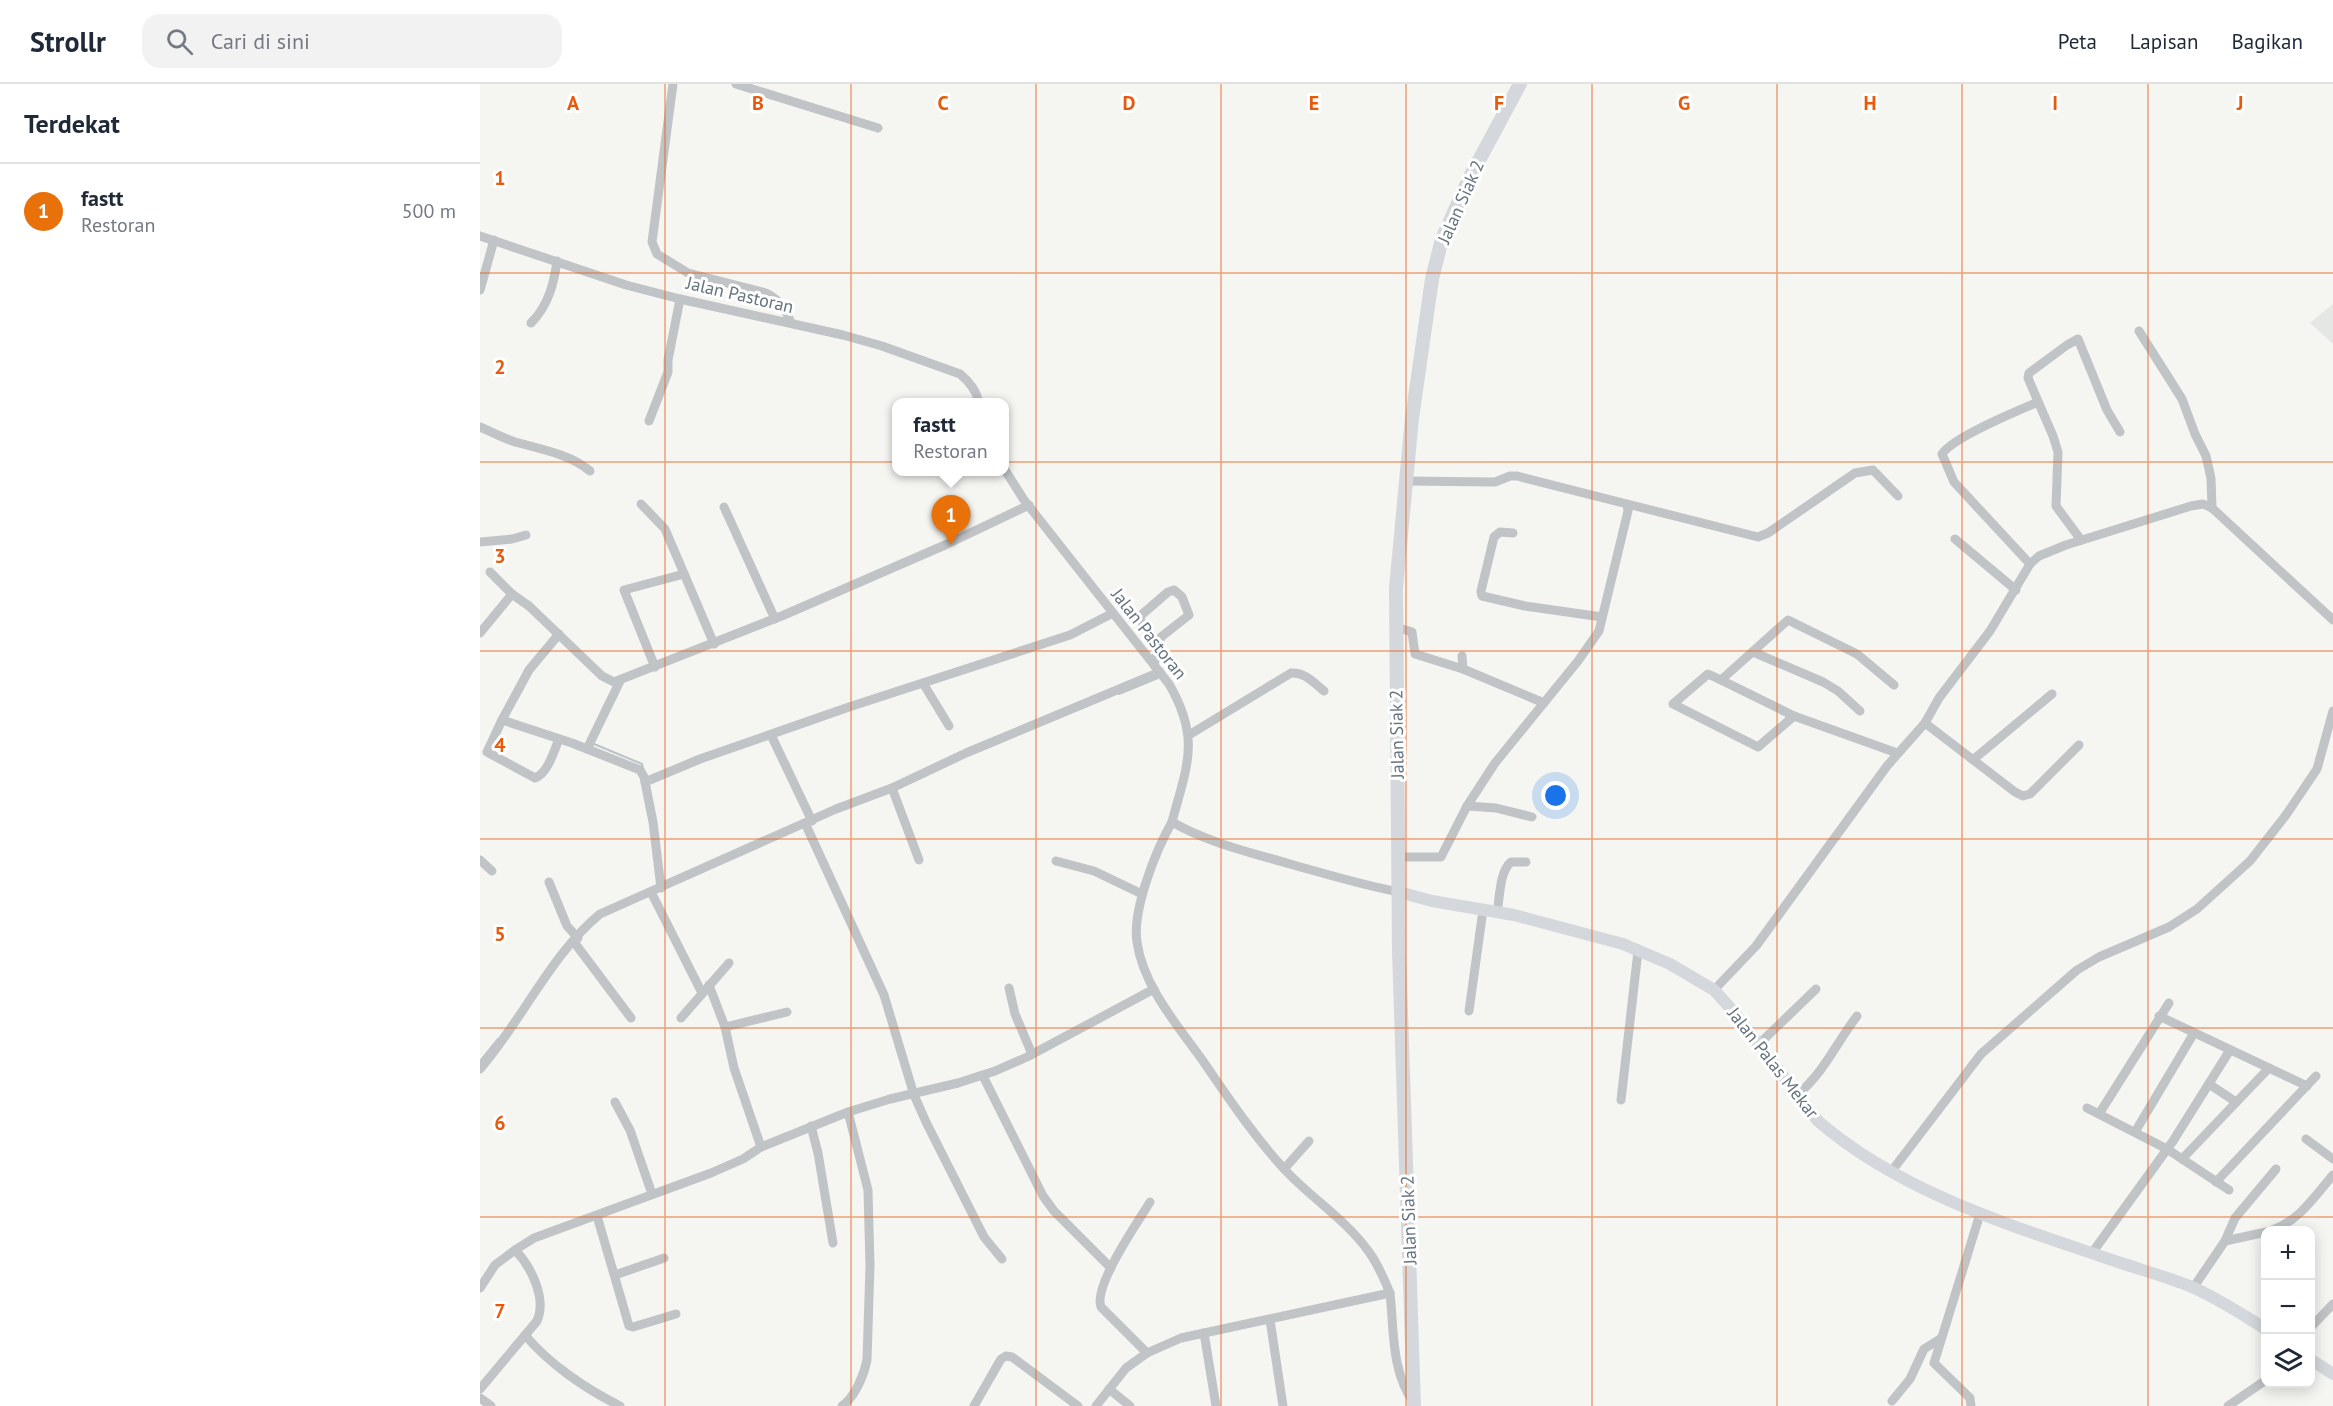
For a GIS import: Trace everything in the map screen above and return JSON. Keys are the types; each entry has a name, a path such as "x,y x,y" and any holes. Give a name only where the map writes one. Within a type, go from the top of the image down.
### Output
{"highway":[{"name":"Jalan Siak 2","path":"1414,1404 1397,857 1396,588 1405,481 1432,279 1442,239 1470,177 1520,84"}],"main road":[{"name":"Jalan Palas Mekar","path":"1399,892 1497,913 1612,942 1670,964 1714,990 1818,1121 1891,1172 1932,1194 1980,1214 2193,1288 2261,1327"},
{"path":"2315,1362 2333,1374"}],"street":[{"path":"673,84 652,242 657,254 688,273 766,293 785,306 791,323"},
{"path":"736,84 766,89 878,128"},
{"name":"Jalan Pastoran","path":"480,236 626,285 882,346 960,374 968,380 978,398"},
{"path":"480,290 494,240"},
{"path":"531,323 554,285 557,261"},
{"path":"649,420 668,372 671,339 680,299"},
{"path":"2139,331 2182,399 2206,456 2211,478 2212,508"},
{"path":"2081,540 2056,506 2058,452 2028,378 2029,373 2078,339 2107,410 2120,432"},
{"path":"2030,564 1954,482 1942,454 1987,424 2038,402"},
{"path":"480,427 568,459 583,465 590,471"},
{"path":"1405,481 1495,482 1510,476 1517,477 1758,537 1768,533 1855,473 1864,470 1873,470 1898,496"},
{"name":"Jalan Pastoran","path":"1009,476 1029,505 1157,669 1182,706 1189,735 1186,767 1172,822 1142,894 1137,942 1154,989 1224,1091 1284,1168 1360,1240 1371,1254 1390,1293"},
{"path":"641,504 665,529 714,644"},
{"path":"1397,857 1441,857 1467,806 1495,764 1578,661 1599,631 1627,515 1627,504"},
{"path":"1714,990 1763,937 1897,753 1925,723 1939,698 1967,663 2016,590 2030,564 2039,556 2081,540 2203,504 2212,508 2333,620"},
{"path":"490,572 602,676 609,681 620,681 775,619 945,545 1029,505"},
{"path":"724,507 775,619"},
{"path":"1513,534 1500,532 1494,537 1481,591 1482,596 1525,606 1602,617"},
{"path":"480,542 512,539 526,535"},
{"path":"1955,538 2016,590"},
{"path":"655,667 624,590 684,574"},
{"path":"480,1069 576,940 600,914 836,809 892,788 1157,669 1158,644 1161,638 1189,615 1182,597 1174,590 1168,592 1139,617 1158,644"},
{"path":"480,633 513,594"},
{"path":"645,782 684,765 1070,635 1113,613"},
{"path":"1721,681 1788,620 1857,654 1894,685"},
{"path":"1396,627 1412,632 1415,654 1463,669 1544,703"},
{"path":"559,634 529,670 487,752 536,778 545,770 559,739"},
{"path":"1753,652 1823,682 1838,691 1860,711"},
{"path":"1462,656 1463,669"},
{"path":"1189,735 1291,673 1304,675 1324,691"},
{"path":"1794,716 1758,747 1672,704 1708,674 1794,716 1897,753"},
{"path":"587,749 620,681"},
{"path":"924,683 949,726"},
{"path":"1974,759 2052,694"},
{"path":"1891,1172 1981,1054 2068,978 2098,957 2169,927 2197,909 2250,861 2286,815 2317,769 2333,711"},
{"path":"502,720 640,770 645,782 653,822 661,888"},
{"path":"1925,723 2023,796 2030,794 2079,745"},
{"path":"771,735 884,995 914,1095 942,1156 984,1237 1002,1258"},
{"path":"892,788 919,860"},
{"path":"1467,806 1483,806 1532,816"},
{"path":"1172,822 1195,835 1232,848 1362,885 1399,892"},
{"path":"480,860 492,871"},
{"path":"1056,861 1094,871 1142,894"},
{"path":"1497,913 1504,873 1508,864 1526,862"},
{"path":"549,882 567,926 631,1018"},
{"path":"651,892 702,993"},
{"path":"1469,1011 1483,910"},
{"path":"1621,1100 1638,951"},
{"path":"681,1018 729,963"},
{"path":"709,986 725,1027 734,1068 761,1147"},
{"path":"1009,988 1015,1014 1032,1054"},
{"path":"480,1288 495,1265 534,1238 711,1173 743,1159 761,1147 848,1112 983,1076 1032,1054 1154,989"},
{"path":"1759,1044 1816,989"},
{"path":"2098,1114 2169,1003"},
{"path":"725,1027 787,1012"},
{"path":"1797,1095 1807,1087 1825,1065 1857,1016"},
{"path":"2159,1016 2307,1086"},
{"path":"2135,1132 2194,1033"},
{"path":"2092,1253 2167,1149 2230,1050"},
{"path":"2182,1160 2269,1068"},
{"path":"983,1076 1042,1196 1111,1268"},
{"path":"2216,1182 2316,1076"},
{"path":"2210,1084 2236,1102"},
{"path":"615,1102 630,1130 652,1194"},
{"path":"2087,1108 2167,1149 2229,1190"},
{"path":"842,1406 850,1398 864,1373 867,1360 870,1266 868,1190 848,1112"},
{"path":"811,1126 818,1153 833,1243"},
{"path":"2306,1139 2333,1159"},
{"path":"1284,1168 1309,1141"},
{"path":"2193,1288 2225,1241 2235,1218 2276,1168"},
{"path":"2282,1226 2289,1223 2308,1205 2333,1175"},
{"path":"1147,1353 1101,1307 1098,1297 1100,1288 1150,1202"},
{"path":"1971,1406 1970,1398 1936,1366 1935,1359 1980,1214"},
{"path":"597,1216 628,1326 633,1327 676,1314"},
{"path":"2225,1241 2261,1233"},
{"path":"480,1389 537,1321 541,1312 541,1304 534,1282 522,1258 515,1250"},
{"path":"615,1275 664,1258"},
{"path":"1096,1406 1126,1368 1147,1353 1181,1338 1390,1293 1398,1373 1414,1404"},
{"path":"2315,1323 2333,1304"},
{"path":"1270,1320 1283,1406"},
{"path":"1204,1333 1216,1406"},
{"path":"525,1335 533,1345 575,1378 620,1406"},
{"path":"1892,1401 1910,1379 1924,1349 1940,1339"},
{"path":"974,1406 1001,1359 1006,1356 1012,1357 1078,1406"},
{"path":"2228,1406 2261,1383"},
{"path":"1109,1389 1130,1406"},
{"path":"480,1398 491,1406"},
{"path":"2238,1399 2247,1406"}],"shaded area":[{"path":"2333,304 2333,344 2310,323"}],"waterway":[{"path":"1119,694 1158,678"},
{"path":"594,744 642,764 643,769"},
{"path":"480,1061 498,1039"}],"place":[{"name":"fastt","path":"951,545"}]}
